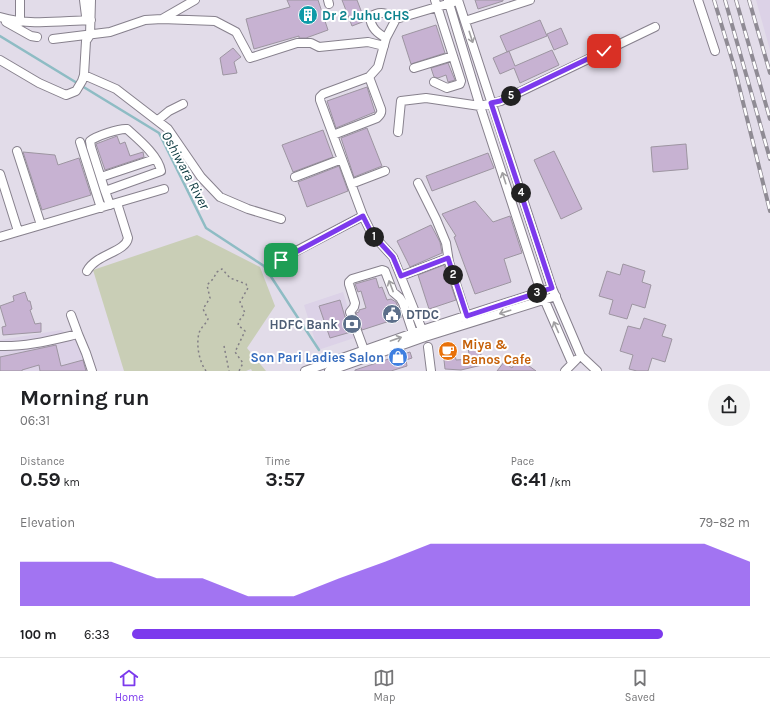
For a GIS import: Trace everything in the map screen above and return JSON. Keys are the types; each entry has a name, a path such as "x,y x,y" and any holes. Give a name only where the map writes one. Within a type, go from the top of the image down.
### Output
{"street":[{"path":"20,0 20,22"},
{"path":"84,0 89,20"},
{"path":"0,60 39,83 66,95 76,91 83,78 86,41 90,35 89,20 91,0"},
{"path":"162,19 195,0"},
{"path":"424,334 393,257 372,234 363,216 320,97 323,94 369,77 378,67 385,42 396,19 436,4 459,0 491,103 554,292 581,356 597,371"},
{"path":"465,21 530,0"},
{"path":"698,0 715,51"},
{"path":"449,2 480,106 542,296 572,363"},
{"path":"434,82 447,88 461,83 436,4"},
{"path":"385,42 376,32 370,17 382,12 389,14 396,19"},
{"path":"0,18 39,24 89,20"},
{"path":"0,18 31,36 37,37"},
{"path":"53,38 110,32 145,20 162,19 215,21 236,32 250,58 297,43 311,43 319,47 368,42 385,42"},
{"path":"398,132 401,101 426,98 480,106 500,101 656,27"},
{"path":"414,68 453,56"},
{"path":"333,135 380,116 381,109 369,77"},
{"path":"83,78 116,89 158,120 168,129 201,177 220,197 248,209 280,219"},
{"path":"158,120 169,111 183,104"},
{"path":"87,271 90,265 94,262 126,244 128,241 114,204 106,191 90,141 94,138 127,129 156,159 161,169 160,172 106,191"},
{"path":"80,142 100,208"},
{"path":"17,151 41,225"},
{"path":"101,177 156,159"},
{"path":"294,177 342,159"},
{"path":"351,184 385,172"},
{"path":"0,174 18,231"},
{"path":"418,183 446,243 448,258 468,320"},
{"path":"0,237 164,189"},
{"path":"281,260 363,216"},
{"path":"401,276 448,258"},
{"path":"364,350 350,312 354,307 355,302 349,284 352,279 382,270 385,271 395,294 402,300 413,333"},
{"path":"329,371 424,334 554,292"},
{"path":"71,315 92,371"},
{"path":"305,371 413,333 424,334"},
{"path":"0,346 38,343 78,334"},
{"path":"428,347 431,371"},
{"path":"565,371 581,356"}],"path":[{"path":"206,371 201,361 199,333 208,319 203,309 210,298 207,285 217,272 222,269 230,278 246,284 248,288 240,302 245,313 238,325 244,329 245,332 235,350 236,354 243,363 239,371"},
{"path":"224,346 229,371"}],"shaded area":[{"path":"756,0 770,0 770,50"},
{"path":"343,292 357,337 318,350 304,305"},
{"path":"61,330 84,343 92,355 97,371 0,371 0,340"}],"green space":[{"path":"197,235 260,267 275,306 247,348 266,371 252,371 251,369 246,371 124,371 93,270"}],"building":[{"path":"287,0 318,0 328,30 306,38 299,38 299,36 254,49 246,19 290,7"},
{"path":"342,0 357,0 365,21 352,26"},
{"path":"475,0 503,0 503,1 478,9"},
{"path":"540,20 547,36 507,52 500,36"},
{"path":"436,25 445,53 411,64 402,36"},
{"path":"561,28 568,44 554,50 547,34"},
{"path":"233,48 241,57 234,62 237,73 223,75 220,58"},
{"path":"552,50 559,65 520,83 514,68 500,74 493,58 509,51 515,66"},
{"path":"448,63 455,80 448,82 446,75 438,78 434,77 431,68"},
{"path":"367,87 375,112 336,128 327,101"},
{"path":"367,128 382,166 354,177 341,138"},
{"path":"323,130 333,157 293,172 282,145"},
{"path":"117,136 120,144 125,142 130,156 143,152 144,157 105,170 96,144"},
{"path":"686,144 688,169 653,172 651,147"},
{"path":"554,151 582,209 561,219 534,160"},
{"path":"23,152 55,155 58,165 79,158 91,195 42,210"},
{"path":"488,153 494,168 432,191 426,176"},
{"path":"339,166 348,191 307,207 298,182"},
{"path":"475,201 493,222 510,216 522,253 504,259 511,282 475,294 454,237 456,236 442,214"},
{"path":"431,225 440,242 442,253 410,267 397,241"},
{"path":"623,264 645,271 642,282 651,285 645,308 632,304 627,319 609,314 613,300 599,296 607,271 620,275"},
{"path":"444,265 456,300 429,309 418,275"},
{"path":"376,278 379,288 382,287 387,300 391,299 396,302 402,317 362,330 356,313 359,312 359,310 366,308 361,291 358,292 355,284"},
{"path":"25,292 28,301 30,301 32,309 30,310 35,324 41,323 41,332 3,335 2,327 6,326 0,306 14,301 13,296"},
{"path":"340,300 351,332 330,338 319,306"},
{"path":"644,318 666,325 662,336 672,339 665,362 652,358 648,371 637,371 629,369 633,355 620,351 628,326 640,329"},
{"path":"56,345 61,366 83,360 86,371 40,371 39,365 22,371 0,371 0,357"},
{"path":"480,346 482,365 461,370 445,369 443,351 454,349 456,360 470,359 468,348"},
{"path":"410,352 412,358 406,360 407,366 391,371 355,371 355,370"},
{"path":"518,358 536,371 497,371 504,362 512,368"}],"waterway":[{"name":"Oshiwara River","path":"0,36 159,133 206,228 264,266 319,350"}],"railway":[{"path":"714,0 734,66 770,211"},
{"path":"725,0 770,159"},
{"path":"736,0 770,119"},
{"path":"749,0 770,73"}],"place":[{"name":"Dr 2 Juhu CHS","path":"308,15"},
{"name":"DTDC","path":"392,314"},
{"name":"HDFC Bank","path":"352,324"},
{"name":"Miya & Banos Cafe","path":"448,351"},
{"name":"Son Pari Ladies Salon","path":"398,357"}],"route":[{"path":"281,260 363,216 372,234 393,257 401,276 448,258 467,316 552,288 491,103 500,101 604,51"}]}
